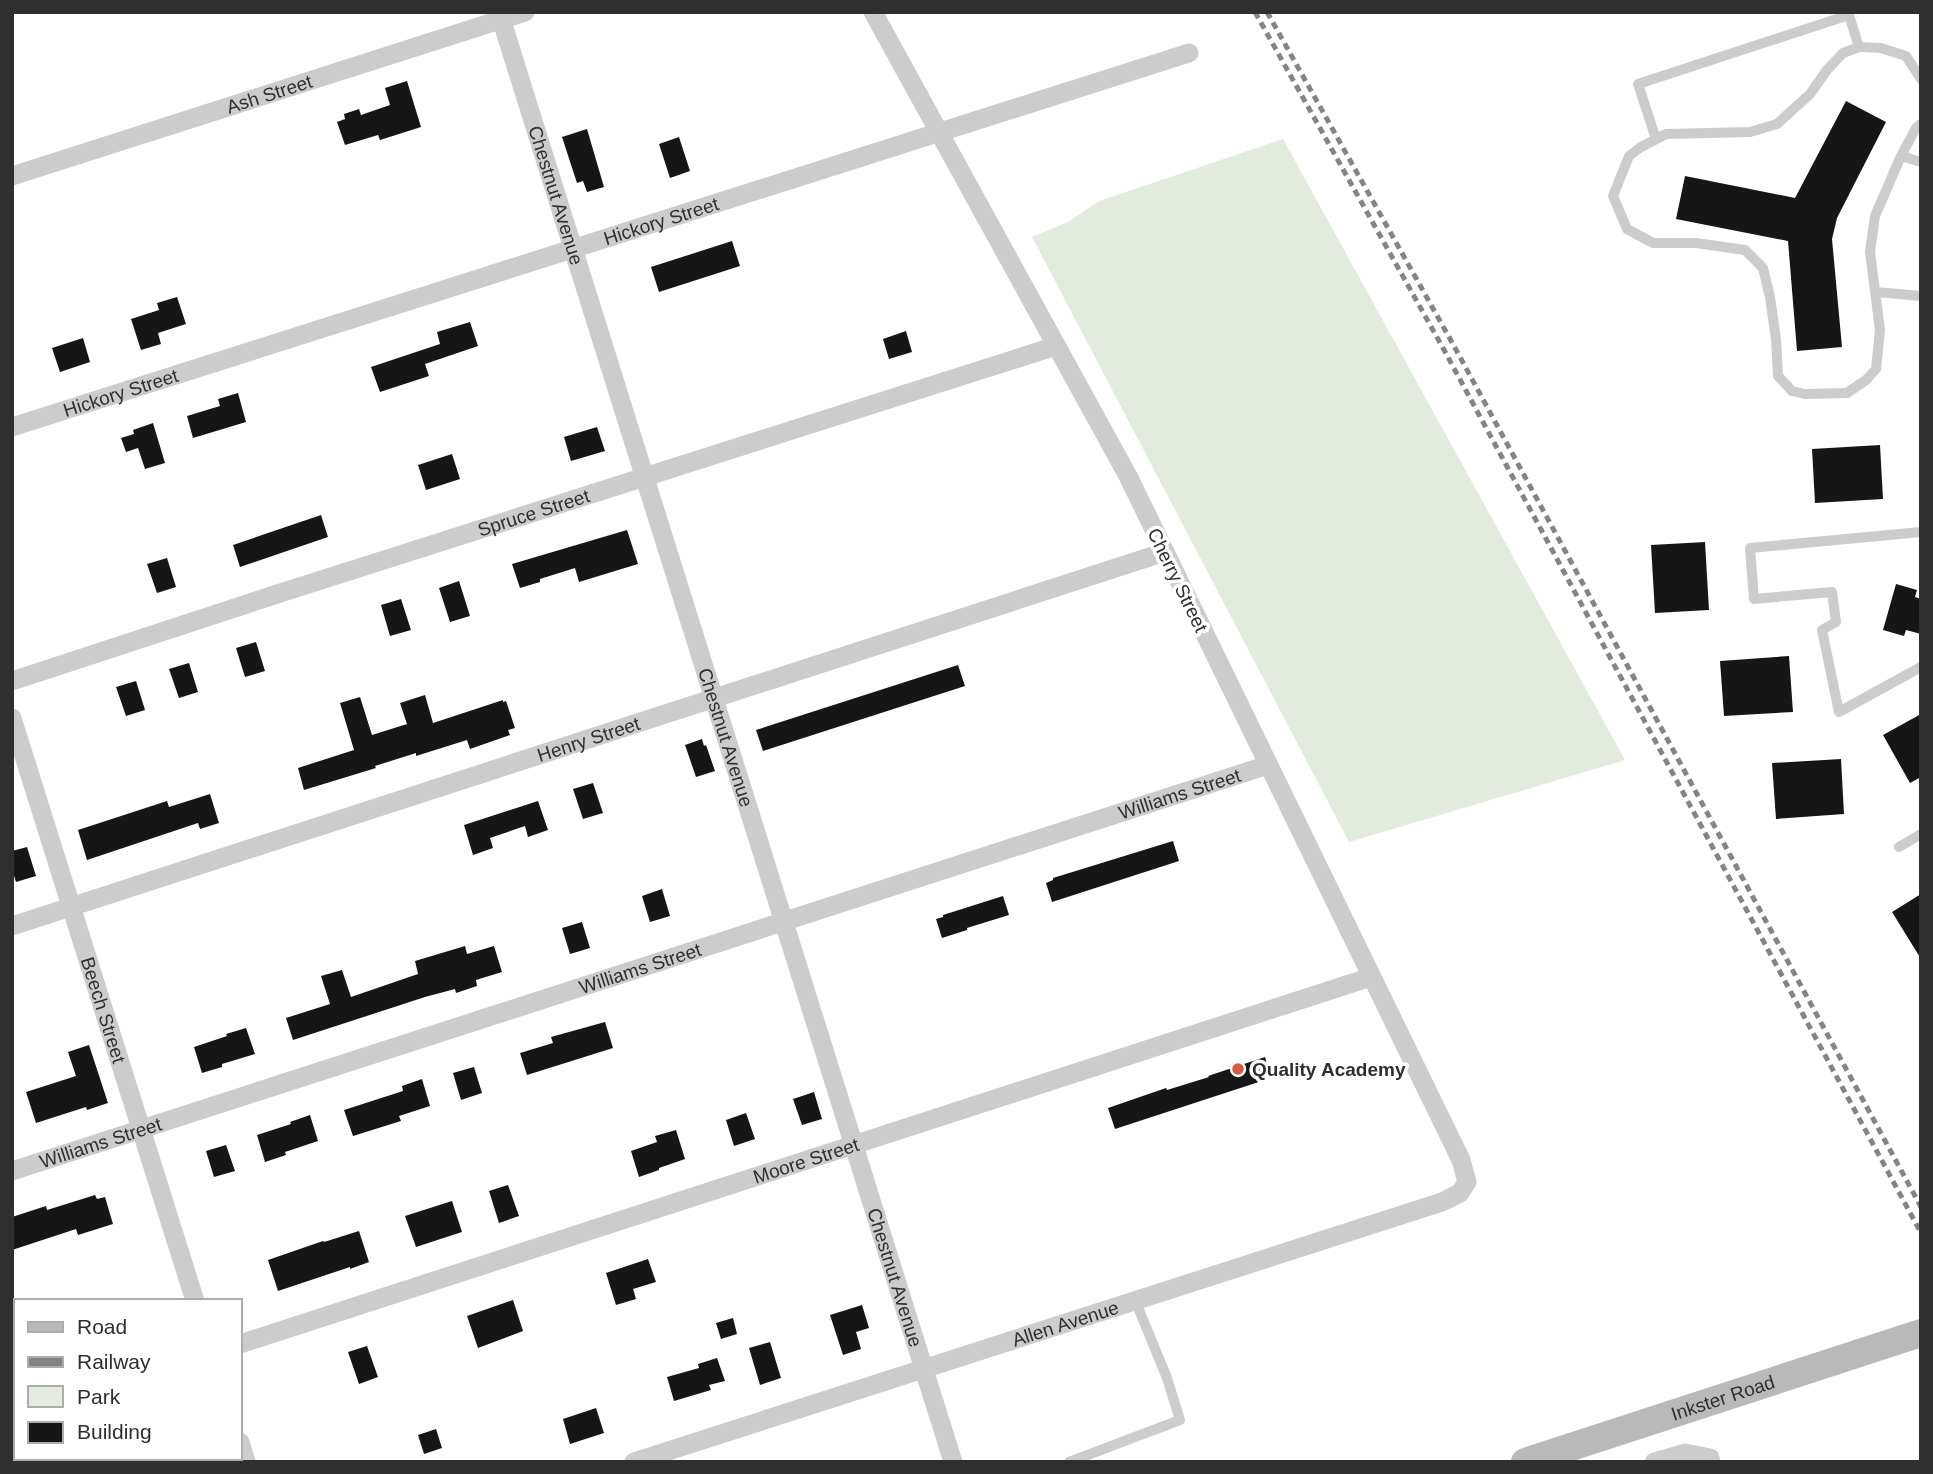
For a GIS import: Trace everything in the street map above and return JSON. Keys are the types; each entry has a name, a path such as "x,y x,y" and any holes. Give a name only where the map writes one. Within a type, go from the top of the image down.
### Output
{"main road":[{"name":"Inkster Road","path":"1525,1462 1921,1333"}],"street":[{"name":"Ash Street","path":"12,176 500,16 525,12"},
{"name":"Cherry Street","path":"873,12 1128,476 1461,1160"},
{"name":"Chestnut Avenue","path":"500,16 953,1462"},
{"name":"Hickory Street","path":"12,427 1189,53"},
{"name":"Spruce Street","path":"12,681 1056,346"},
{"name":"Henry Street","path":"12,926 1165,552"},
{"name":"Beech Street","path":"12,718 194,1299"},
{"name":"Williams Street","path":"12,1171 1268,765"},
{"name":"Moore Street","path":"242,1343 1371,977"},
{"name":"Allen Avenue","path":"634,1462 1442,1202 1460,1194 1467,1182 1461,1160"},
{"path":"1654,1462 1685,1454 1710,1458 1711,1462"}],"lane":[{"path":"1656,139 1638,84 1849,15 1859,47"},
{"path":"1921,79 1906,56 1881,48 1859,47 1843,53 1810,94 1777,124 1749,132 1666,134 1656,139 1629,156 1613,196 1627,229 1653,243 1696,243 1745,250 1763,268 1776,339 1778,376 1792,391 1805,394 1847,393 1876,369 1880,330 1870,252 1875,216 1901,156 1916,128 1921,124"},
{"path":"1901,156 1921,162"},
{"path":"1875,292 1921,296"},
{"path":"1921,532 1750,548 1754,599 1832,592 1836,622 1822,630 1839,712 1921,667"},
{"path":"1899,847 1921,834"},
{"path":"1069,1462 1180,1420 1167,1378 1135,1300"}],"green space":[{"path":"1283,139 1625,760 1349,842 1032,237 1068,222 1099,201"}],"building":[{"path":"407,81 421,127 380,140 378,135 345,145 337,122 345,119 344,114 359,109 361,115 390,105 385,88"},
{"path":"1846,101 1886,122 1837,218 1832,239 1842,347 1797,351 1788,241 1676,219 1685,176 1795,198"},
{"path":"587,129 604,187 587,192 583,181 577,183 562,137"},
{"path":"679,137 690,171 670,178 659,144"},
{"path":"732,241 740,266 659,292 651,267"},
{"path":"177,297 186,324 158,333 161,344 141,350 131,319 159,310 157,303"},
{"path":"470,322 478,346 425,364 429,376 380,392 371,367 440,344 437,332"},
{"path":"906,331 912,352 889,359 883,339"},
{"path":"83,338 90,362 60,372 52,348"},
{"path":"238,393 246,422 193,438 187,416 220,406 218,399"},
{"path":"153,423 165,463 145,469 138,448 126,452 121,438 134,434 133,430"},
{"path":"597,427 605,451 571,461 564,437"},
{"path":"1880,445 1883,499 1815,503 1812,449"},
{"path":"452,454 460,479 426,490 418,465"},
{"path":"321,515 328,537 240,567 233,545"},
{"path":"627,530 638,564 579,582 575,568 520,588 512,564"},
{"path":"1705,542 1709,610 1655,613 1651,545"},
{"path":"167,558 176,587 157,593 147,564"},
{"path":"459,581 470,616 450,622 439,588"},
{"path":"1896,584 1917,590 1915,597 1921,599 1921,634 1906,630 1904,636 1883,630"},
{"path":"401,599 411,630 390,636 381,605"},
{"path":"256,642 265,671 245,677 236,648"},
{"path":"1789,656 1793,712 1724,716 1720,661"},
{"path":"189,663 198,692 179,698 169,669"},
{"path":"958,665 965,686 763,751 756,730"},
{"path":"136,681 145,710 126,716 116,687"},
{"path":"425,695 433,723 503,700 506,701 515,728 508,730 510,735 470,749 467,740 416,756 416,753 304,790 298,768 354,750 340,703 360,697 372,735 407,724 400,703"},
{"path":"1921,714 1921,777 1910,783 1883,735"},
{"path":"702,739 715,771 696,777 685,745"},
{"path":"1841,759 1844,814 1776,819 1772,763"},
{"path":"593,783 603,813 583,819 573,789"},
{"path":"210,794 219,823 200,829 198,823 87,860 78,830 167,801 169,807"},
{"path":"538,801 548,830 528,837 525,826 490,838 493,848 473,855 464,825"},
{"path":"1173,841 1179,861 1052,902 1046,883 1053,878"},
{"path":"27,847 36,876 16,882 12,869 12,851"},
{"path":"662,889 670,916 650,922 642,896"},
{"path":"1921,894 1921,959 1892,912"},
{"path":"1003,896 1009,915 942,938 936,919"},
{"path":"582,922 590,948 570,954 562,928"},
{"path":"465,946 467,954 494,946 502,972 476,980 477,986 456,993 455,989 425,997 293,1040 286,1018 330,1004 321,976 342,970 351,997 418,974 415,961"},
{"path":"605,1022 613,1048 527,1075 520,1053 553,1043 551,1037"},
{"path":"246,1028 255,1054 202,1073 194,1047"},
{"path":"89,1045 108,1103 36,1123 26,1092 76,1076 68,1052"},
{"path":"1265,1057 1271,1078 1115,1129 1108,1108"},
{"path":"474,1067 482,1093 461,1100 453,1073"},
{"path":"422,1079 430,1106 399,1116 401,1121 353,1136 344,1110 403,1091 402,1086"},
{"path":"814,1092 822,1119 802,1125 793,1099"},
{"path":"746,1113 755,1139 734,1146 726,1120"},
{"path":"310,1115 318,1141 265,1162 257,1135"},
{"path":"676,1130 685,1159 639,1177 631,1151 657,1142 655,1136"},
{"path":"226,1145 235,1171 214,1177 206,1151"},
{"path":"508,1185 519,1216 499,1223 489,1191"},
{"path":"95,1195 97,1199 105,1197 113,1224 78,1235 76,1229 12,1250 12,1217 46,1206 47,1210"},
{"path":"452,1201 462,1232 416,1247 405,1216"},
{"path":"359,1231 369,1262 278,1291 268,1260"},
{"path":"648,1259 656,1282 633,1289 636,1299 616,1305 606,1273"},
{"path":"513,1300 523,1331 478,1348 467,1316"},
{"path":"862,1305 869,1328 856,1332 861,1349 843,1355 830,1315"},
{"path":"733,1318 737,1334 721,1339 716,1323"},
{"path":"770,1342 781,1378 760,1385 749,1348"},
{"path":"367,1346 378,1377 359,1384 348,1352"},
{"path":"717,1358 725,1381 709,1385 711,1390 674,1401 667,1377 699,1368 698,1364"},
{"path":"596,1408 604,1433 570,1444 563,1419"},
{"path":"436,1429 442,1448 424,1454 418,1435"}],"railway":[{"path":"1255,12 1443,348 1921,1233"},
{"path":"1267,12 1454,346 1921,1207"}],"place":[{"name":"Quality Academy","path":"1238,1069"}]}
